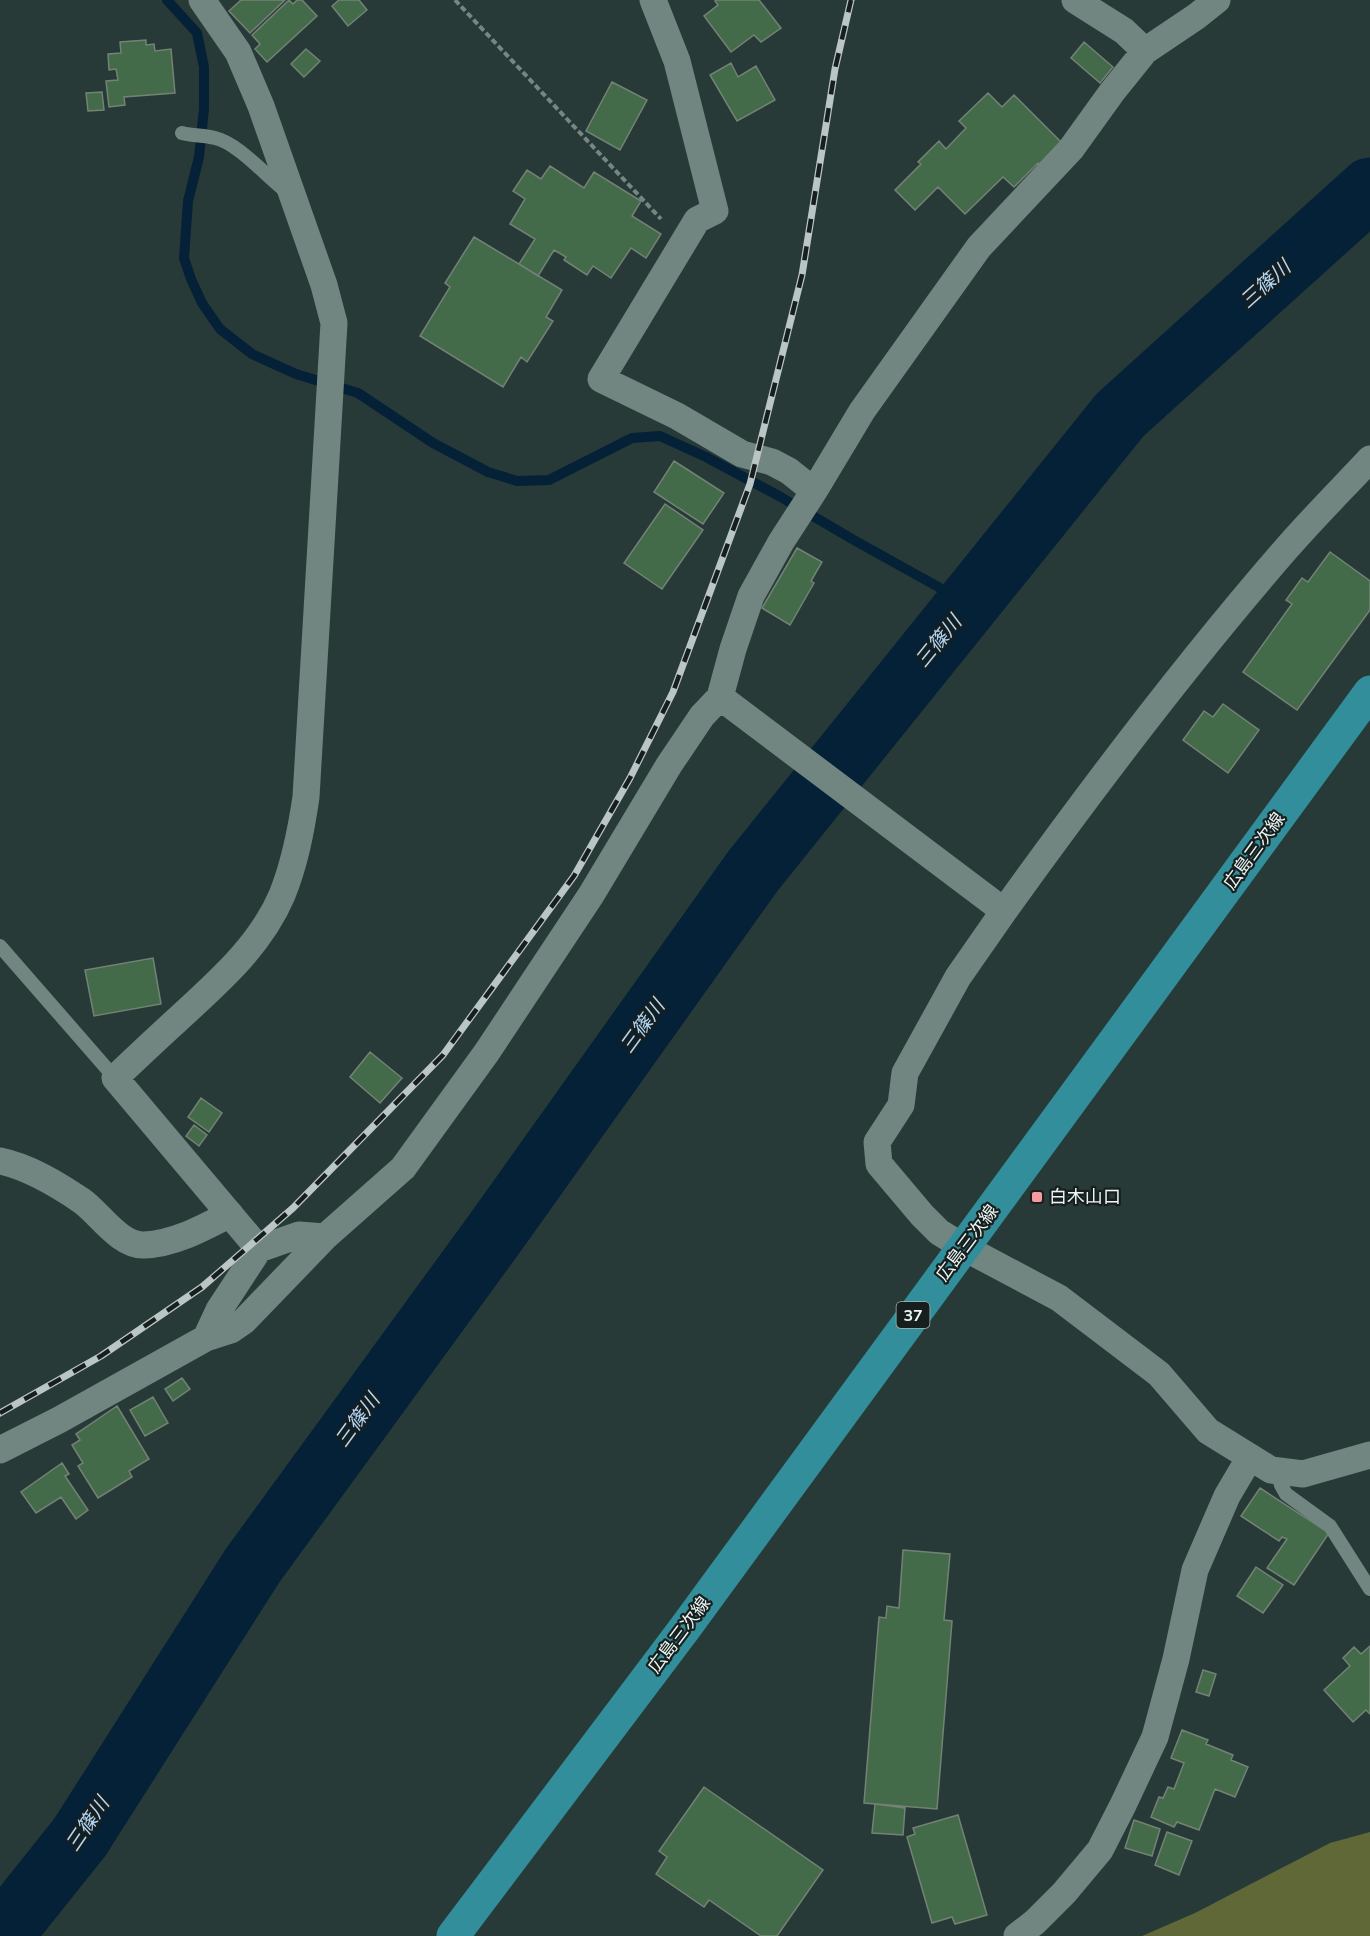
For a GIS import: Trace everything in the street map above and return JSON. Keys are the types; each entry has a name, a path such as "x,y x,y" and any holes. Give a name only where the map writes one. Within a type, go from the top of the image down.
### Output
{"main road":[{"name":"広島三次線","path":"453,1936 692,1618 1370,692"}],"street":[{"path":"202,0 238,52 261,106 290,195 324,285 334,323 306,797 300,836 281,897 248,949 219,982 115,1078 259,1249"},
{"path":"653,0 677,62 715,211 698,220 601,379 677,416 742,454 772,462 789,471 814,491"},
{"path":"1075,0 1124,31 1145,51"},
{"path":"726,702 734,649 752,596 781,542 862,411 979,247 1071,149 1145,51 1217,0"},
{"path":"1370,459 1287,548 996,905 905,1073 902,1105 878,1142 879,1164 939,1232 1059,1298 1159,1374 1208,1431 1271,1470 1277,1471 1303,1474 1370,1455"},
{"path":"726,702 996,905"},
{"path":"0,1450 59,1420 206,1338 231,1330 244,1321 325,1236 403,1168 487,1052 591,895 669,765 702,716 726,702"},
{"path":"0,1161 20,1165 83,1202 128,1243 143,1245 169,1240 198,1230 230,1214"},
{"path":"206,1338 219,1310 259,1249 299,1235 325,1236"},
{"path":"1017,1936 1035,1922 1064,1893 1100,1850 1123,1805 1155,1737 1176,1659 1195,1570 1227,1496 1250,1457"}],"lane":[{"path":"186,134 225,141 290,195"},
{"path":"0,946 115,1078"},
{"path":"1277,1471 1286,1494 1330,1526 1370,1589"}],"path":[{"path":"455,0 684,244"}],"green space":[{"path":"1370,1832 1370,1936 1142,1936 1195,1913 1330,1843"}],"building":[{"path":"241,0 285,0 250,33 229,11"},
{"path":"289,0 293,4 297,0 302,0 317,16 267,62 255,49 260,44 252,35"},
{"path":"339,0 359,0 367,10 348,26 332,6"},
{"path":"716,0 759,0 781,28 761,42 754,35 731,52 704,16 718,5"},
{"path":"146,40 146,45 154,44 155,51 171,49 175,93 124,97 125,105 109,107 106,81 118,80 116,69 109,70 108,54 121,53 120,42"},
{"path":"1084,42 1113,67 1100,83 1071,58"},
{"path":"306,49 320,61 304,77 291,64"},
{"path":"731,63 738,77 756,66 775,100 737,121 710,75"},
{"path":"612,82 647,100 620,150 586,131"},
{"path":"102,92 104,110 88,111 86,93"},
{"path":"988,93 1002,107 1014,95 1064,145 1042,167 1038,163 1014,187 1003,177 965,214 938,187 915,210 895,190 921,164 918,162 939,141 946,149 966,128 959,121"},
{"path":"550,166 584,188 594,172 641,201 632,216 661,234 646,258 631,248 611,278 593,266 587,275 564,260 566,257 554,250 538,276 519,264 535,239 510,224 525,199 513,191 527,170 541,179"},
{"path":"474,237 562,290 546,317 553,321 527,362 521,357 503,387 420,336 450,287 445,283"},
{"path":"674,461 724,493 703,524 654,492"},
{"path":"665,504 703,530 662,589 624,563"},
{"path":"797,548 822,562 811,581 814,583 790,625 762,608"},
{"path":"1330,552 1370,581 1370,610 1297,710 1243,672 1292,604 1286,600 1302,578 1308,582"},
{"path":"1223,704 1259,730 1228,773 1183,740 1204,711 1213,717"},
{"path":"153,958 161,1004 94,1016 85,970"},
{"path":"370,1052 402,1078 380,1103 350,1077"},
{"path":"201,1098 222,1113 209,1132 188,1117"},
{"path":"194,1125 207,1135 199,1146 186,1136"},
{"path":"182,1378 190,1389 173,1401 165,1389"},
{"path":"153,1397 168,1423 145,1436 130,1410"},
{"path":"117,1406 149,1459 129,1471 132,1477 98,1498 78,1466 83,1463 72,1445 80,1440 76,1434"},
{"path":"62,1463 69,1474 65,1476 88,1510 76,1519 61,1497 36,1513 21,1492"},
{"path":"1260,1488 1329,1533 1294,1585 1267,1568 1287,1539 1282,1537 1279,1541 1241,1516"},
{"path":"903,1550 950,1554 944,1620 952,1621 937,1809 864,1803 879,1617 886,1618 887,1606 899,1608"},
{"path":"1256,1567 1283,1585 1263,1613 1237,1596"},
{"path":"1370,1646 1370,1714 1366,1710 1353,1722 1324,1690 1350,1666 1343,1658 1354,1647 1361,1654"},
{"path":"1203,1670 1216,1674 1209,1696 1196,1692"},
{"path":"1182,1730 1208,1740 1206,1744 1233,1755 1231,1760 1248,1767 1235,1797 1215,1789 1199,1830 1177,1822 1174,1827 1151,1817 1159,1797 1163,1798 1168,1787 1174,1789 1184,1763 1171,1758"},
{"path":"704,1787 823,1870 777,1936 761,1936 709,1900 704,1907 656,1874 667,1857 659,1851"},
{"path":"875,1804 905,1808 903,1835 872,1833"},
{"path":"958,1815 987,1915 955,1924 952,1917 932,1923 907,1837 915,1834 913,1828"},
{"path":"1134,1820 1160,1829 1152,1856 1125,1848"},
{"path":"1167,1832 1192,1841 1179,1875 1155,1865"}],"waterway":[{"path":"167,0 197,33 204,67 204,109 199,157 188,201 184,258 202,303 220,329 252,354 296,374 358,393 433,443 488,472 517,481 549,480 632,438 660,436 706,457 779,496 969,604"},
{"name":"三篠川","path":"1,1936 80,1837 253,1565 495,1233 753,871 1120,415 1370,189"}],"railway":[{"path":"0,1413 101,1356 202,1287 293,1208 443,1055 574,876 630,778 673,692 750,484 802,275 835,69 851,0"}],"place":[{"name":"白木山口","path":"1037,1197"}]}
